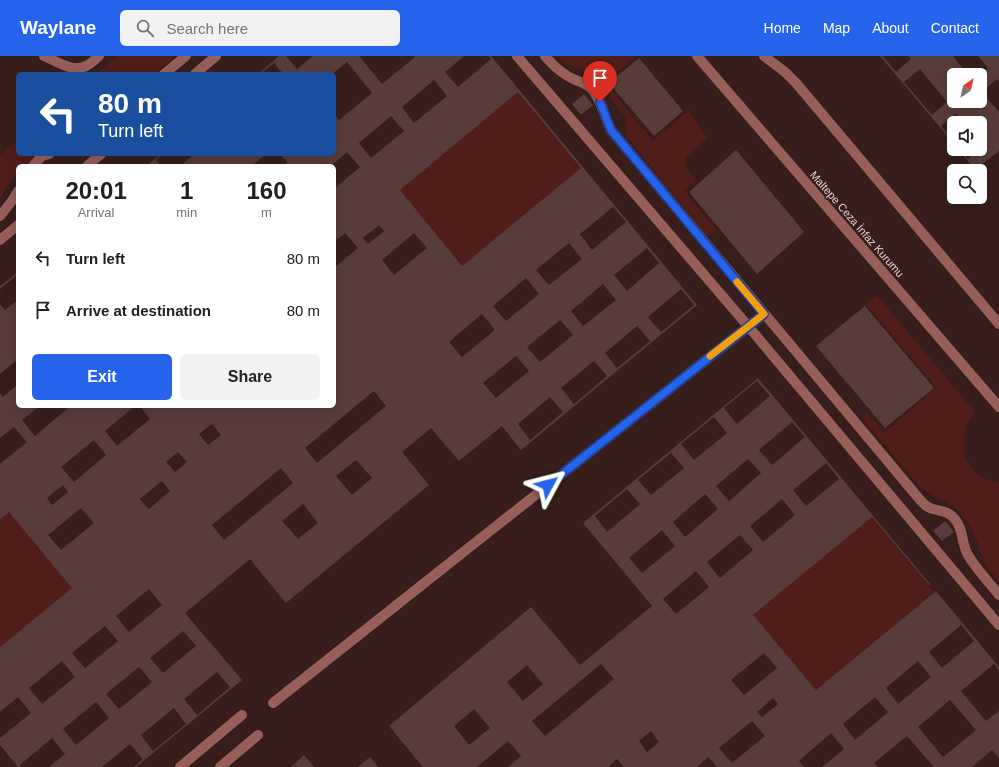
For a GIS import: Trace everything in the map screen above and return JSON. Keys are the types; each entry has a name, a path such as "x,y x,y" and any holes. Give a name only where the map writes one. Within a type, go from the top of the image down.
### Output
{"lane":[{"path":"44,56 73,69 80,69 87,66 99,56"},
{"path":"166,72 186,56"},
{"path":"197,72 216,56"},
{"path":"517,56 748,326 999,625"},
{"path":"545,56 565,75 589,87 596,95 611,130 921,501 929,507 947,512 953,517 958,523 964,547 968,556 999,594"},
{"name":"Maltepe Ceza İnfaz Kurumu","path":"697,56 999,407"},
{"path":"764,56 785,72 796,83 999,324"},
{"path":"35,164 42,156"},
{"path":"89,164 99,156"},
{"path":"0,216 16,194"},
{"path":"0,240 16,227"},
{"path":"273,703 764,314"},
{"path":"180,767 242,715"},
{"path":"220,767 258,735"}],"shaded area":[{"path":"117,56 175,56 156,72 98,72"},
{"path":"556,56 636,56 605,83 653,141 688,110 707,138 686,158 686,168 696,181 685,191 716,230 713,234 707,235 701,229 626,136 625,117 589,71 564,63"},
{"path":"518,92 581,168 462,266 400,190"},
{"path":"16,142 16,156 36,156 27,164 16,164 16,175 8,184 0,200 0,155"},
{"path":"877,296 975,412 968,421 965,433 965,453 967,462 972,470 979,476 988,480 999,482 999,581 986,565 973,531 959,510 926,492 862,417 867,413 884,433 937,388 866,304"},
{"path":"9,512 72,588 0,647 0,520"},
{"path":"872,517 934,592 816,690 753,615"}],"building":[{"path":"279,56 286,56 297,69 313,56 359,56 382,84 415,57 414,56 464,56 445,72 458,87 491,59 488,56 491,56 697,305 521,450 502,426 459,461 431,428 402,452 429,485 286,603 250,559 185,613 242,680 136,767 134,767 143,759 130,744 102,767 49,767 65,754 52,738 20,765 21,767 18,767 0,745 0,738 31,713 18,697 0,712 0,647 72,588 9,512 0,520 0,464 27,442 14,427 0,438 0,393 3,397 16,386 16,408 37,408 22,420 35,436 68,408 133,408 105,431 117,446 150,419 142,408 336,408 336,266 358,248 345,233 336,240 336,187 360,167 347,152 333,164 285,164 287,162 282,156 336,156 336,116 339,120 372,93 347,62 334,72 281,72 274,63 263,72 260,72","holes":["434,80 447,96 414,123 402,107","518,92 581,168 462,266 400,190","391,116 404,131 371,158 359,143","613,207 626,222 592,250 580,234","379,225 384,231 368,244 363,238","414,233 427,248 394,275 382,260","569,243 582,259 549,285 536,270","647,248 659,263 627,291 614,275","526,278 539,294 506,321 493,306","603,284 616,300 583,326 571,311","681,289 694,305 661,332 648,317","482,314 495,330 462,357 449,342","560,320 573,335 540,362 527,347","637,326 650,341 617,368 605,353","516,356 529,371 496,398 483,383","594,361 607,376 574,404 561,388","374,391 386,406 317,463 305,448","550,397 563,412 530,440 518,424","212,424 221,435 208,445 199,434","94,440 106,455 74,482 61,467","178,452 187,462 175,472 166,462","356,460 372,478 352,495 336,476","281,468 293,483 224,540 212,525","162,481 170,491 149,509 140,499","63,485 68,492 52,505 47,498","303,504 318,523 298,539 282,521","81,508 94,523 61,550 48,535","149,589 162,605 129,632 116,616","105,626 118,641 85,668 72,653","183,631 196,646 163,673 150,658","62,661 75,677 42,704 29,688","139,667 152,682 119,709 106,694","217,672 230,687 197,715 184,699","96,702 109,718 76,745 63,729","174,708 186,724 153,751 141,735"]},
{"path":"880,56 883,56 896,72 911,59 909,56 953,56 962,68 947,68 947,102 947,108 987,108 987,98 999,112 999,151 983,164 970,164 964,156 968,159 972,156 987,156 987,116 958,116 956,113 953,116 947,116 947,121 941,126 947,133 947,136","holes":["920,69 947,102 932,115 904,82"]},
{"path":"978,56 999,56 999,81 997,79 987,88 988,68"},
{"path":"639,58 683,111 654,136 609,83"},
{"path":"584,94 593,105 581,115 572,104"},
{"path":"736,150 804,232 757,274 689,192"},
{"path":"161,156 156,160 159,164 148,164"},
{"path":"192,156 264,156 254,164 182,164"},
{"path":"16,274 16,276 0,289 0,286"},
{"path":"16,302 16,361 0,374 0,304 5,310"},
{"path":"865,306 934,388 885,428 816,346"},
{"path":"758,378 930,584 929,585 872,517 753,615 816,690 936,591 999,667 999,670 994,664 961,691 986,721 999,711 999,758 992,750 972,767 932,767 933,766 907,736 874,763 878,767 822,767 844,749 831,733 799,761 804,767 717,767 708,757 697,767 624,767 617,759 608,767 508,767 521,756 508,741 477,767 423,767 389,726 531,607 580,665 652,606 583,523","holes":["757,381 770,396 737,424 724,408","714,417 727,433 694,460 681,444","792,422 805,437 772,465 759,450","671,453 684,468 651,495 638,480","748,459 761,473 729,501 716,486","826,463 839,479 806,506 793,490","627,489 640,504 607,532 595,516","705,494 718,509 685,537 673,522","782,499 795,515 763,542 750,526","662,530 675,546 642,573 629,558","740,535 753,550 720,578 707,562","696,571 709,587 676,614 663,599","961,625 974,641 942,668 929,652","764,653 777,668 744,695 731,680","918,661 931,677 898,704 886,688","601,664 614,679 545,736 532,721","527,665 543,684 523,701 507,682","875,697 888,712 855,740 843,724","773,698 778,704 762,717 757,712","950,700 976,730 943,757 918,727","474,709 490,728 469,745 454,726","752,721 765,736 732,763 719,748","651,731 659,742 647,752 639,741"]},
{"path":"945,521 954,532 942,541 933,531"},
{"path":"304,755 314,767 297,767 295,765 294,767 291,767"},
{"path":"370,757 378,767 358,767"}],"slow traffic":[{"path":"710,356 764,314 737,282"}],"route":[{"path":"548,485 764,314 611,130 600,102"}]}
